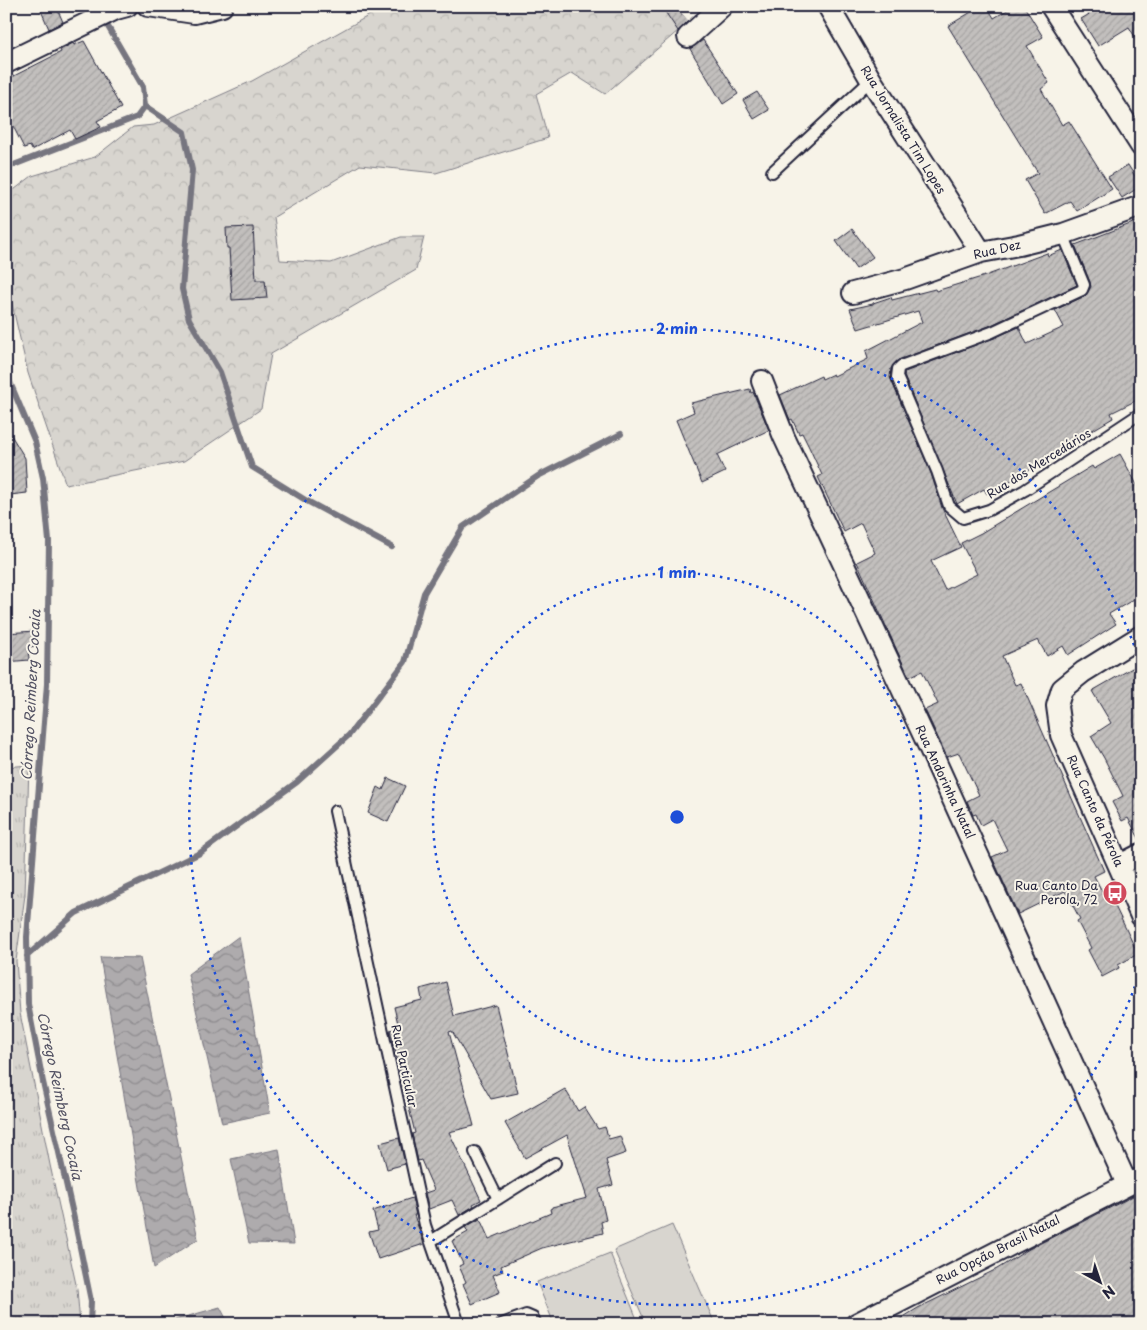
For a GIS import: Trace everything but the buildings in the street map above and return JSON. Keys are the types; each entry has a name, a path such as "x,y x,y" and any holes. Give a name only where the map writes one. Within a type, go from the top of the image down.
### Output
{"street":[{"path":"148,6 194,13 222,6"},
{"path":"688,37 722,6"},
{"name":"Rua Jornalista Tim Lopes","path":"828,6 871,80 981,252"},
{"path":"1050,6 1141,146"},
{"path":"6,63 121,8"},
{"name":"Rua Dez","path":"853,293 905,279 981,252 1063,234 1141,206"},
{"name":"Rua Andorinha Natal","path":"762,381 784,437 1134,1181"},
{"name":"Rua Canto da Pérola","path":"1141,636 1083,672 1062,689 1057,706 1061,735 1141,916"},
{"path":"1120,865 1141,854"},
{"name":"Rua Opção Brasil Natal","path":"856,1324 1134,1181"}],"lane":[{"path":"772,172 871,80"},
{"name":"Rua dos Mercedários","path":"1063,234 1084,285 1082,290 992,332 901,366 898,369 897,377 949,506 963,518 990,510 1025,490 1141,413"},
{"name":"Rua Particular","path":"335,810 425,1225 459,1324"},
{"path":"475,1152 498,1199"},
{"path":"431,1241 555,1164"},
{"path":"502,1324 526,1315 532,1318 536,1324"}],"green space":[{"path":"386,6 664,6 679,30 605,94 572,73 536,94 548,138 436,173 360,165 274,217 280,260 331,263 401,237 424,237 416,270 271,354 261,409 184,461 66,485 28,373 6,278 6,196 32,176 95,157 133,127 154,125 252,81"},
{"path":"29,765 25,895 16,961 20,1013 77,1289 80,1324 6,1324 6,767"},
{"path":"672,1225 715,1324 646,1324 614,1250"},
{"path":"610,1253 639,1324 554,1324 537,1282"}],"water":[{"path":"239,936 270,1113 222,1123 188,974"},
{"path":"100,957 140,958 198,1239 154,1268"},
{"path":"279,1149 294,1244 249,1243 231,1159"},
{"path":"220,1307 229,1324 164,1323"}],"waterway":[{"name":"Córrego Reimberg Cocaia","path":"6,168 137,117 145,106 143,87 96,6"},
{"path":"145,106 184,132 192,170 182,289 189,319 220,372 252,467 307,501 392,547"},
{"name":"Córrego Reimberg Cocaia","path":"6,368 9,380 35,442 43,478 49,541 47,684 27,937 28,1004 43,1082 91,1301 90,1324"},
{"path":"27,956 76,913 200,853 297,782 349,735 405,662 424,593 463,527 538,476 621,434"}],"place":[{"name":"Rua Canto Da Perola, 72","path":"1115,893"}]}
